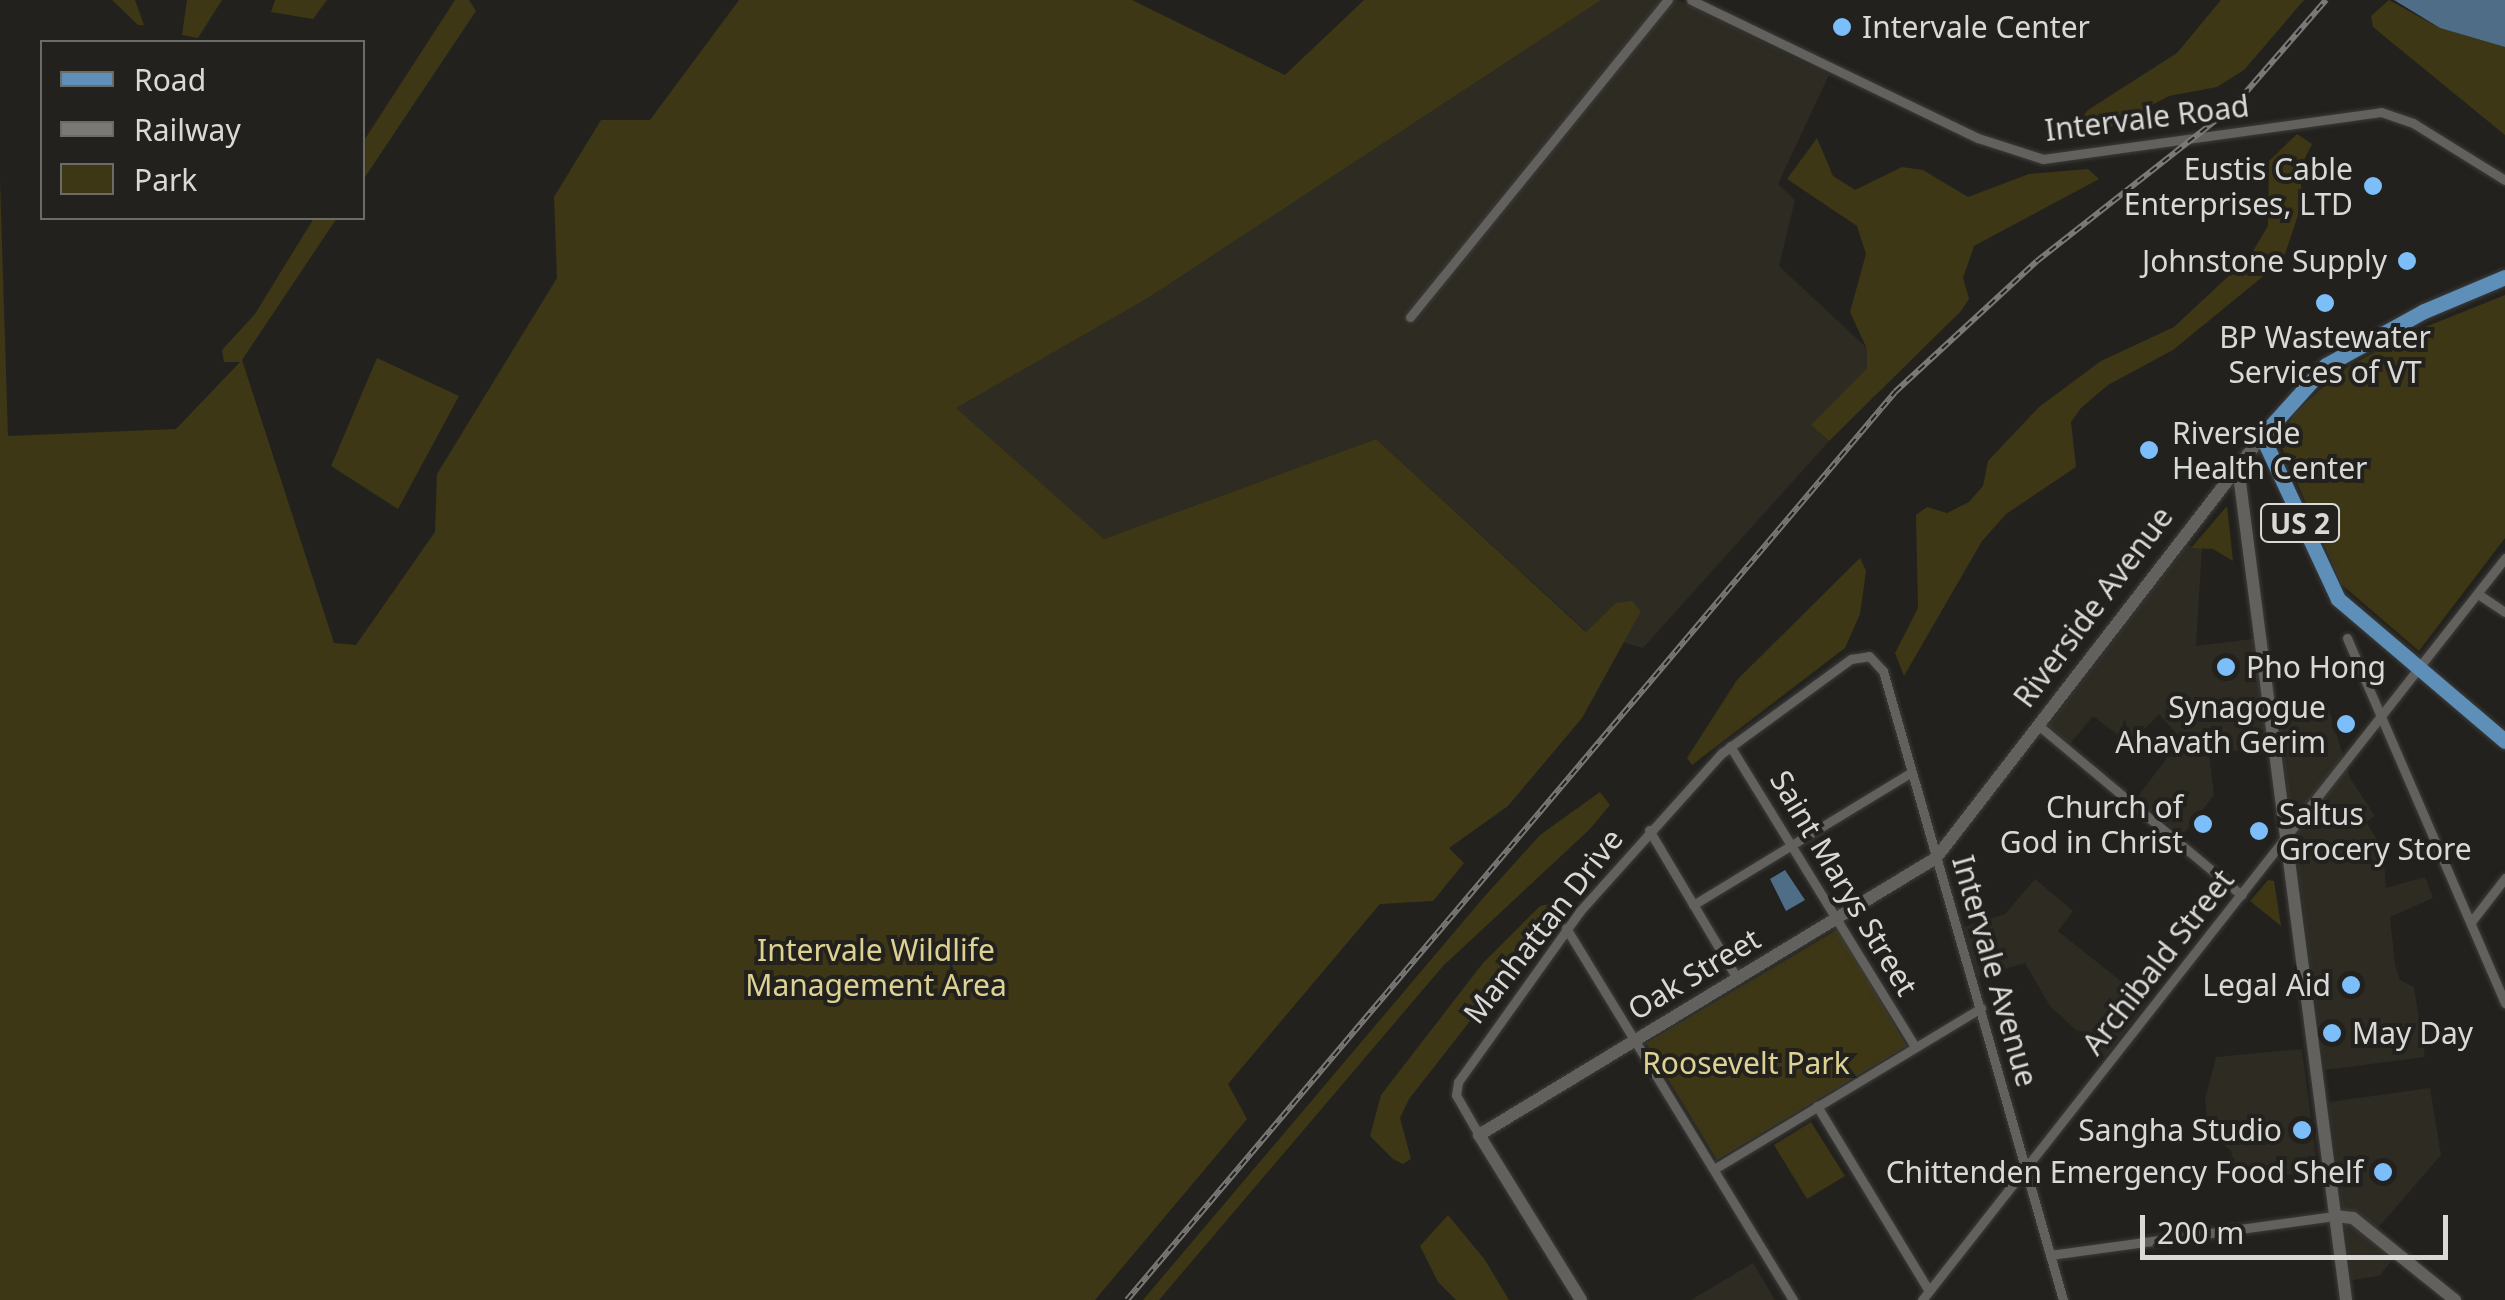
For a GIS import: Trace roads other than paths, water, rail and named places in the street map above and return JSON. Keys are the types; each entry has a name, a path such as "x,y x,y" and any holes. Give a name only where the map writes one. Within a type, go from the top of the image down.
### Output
{"main road":[{"name":"Riverside Avenue","path":"2262,436 2326,365 2424,311 2505,276"},
{"name":"US 2","path":"2262,436 2332,590 2505,742"}],"street":[{"path":"1410,316 1668,0"},
{"name":"Intervale Road","path":"1691,0 1978,138 2043,160 2381,112 2412,123 2505,180"},
{"name":"Riverside Avenue","path":"1936,858 2262,436"},
{"path":"2238,467 2346,1300"},
{"name":"Archibald Street","path":"1922,1300 2505,558"},
{"path":"2478,594 2505,612"},
{"path":"2347,638 2505,1003"},
{"name":"Manhattan Drive","path":"1581,1300 1458,1100 1458,1082 1566,928 1648,830 1730,746 1851,659 1873,658"},
{"name":"Intervale Avenue","path":"1873,658 1912,772 2064,1300"},
{"path":"2038,725 2241,894"},
{"name":"Saint Marys Street","path":"1730,746 1915,1047"},
{"path":"1693,905 1912,772"},
{"path":"1648,830 1736,978"},
{"name":"Oak Street","path":"1479,1135 1936,858"},
{"path":"2470,922 2505,878"},
{"path":"1566,928 1793,1300"},
{"path":"1714,1170 1980,1008"},
{"path":"1818,1106 1929,1291"},
{"path":"2050,1255 2334,1216 2353,1218 2455,1300"}],"water":[{"path":"2394,0 2505,0 2505,47 2440,28"},
{"path":"1785,870 1805,900 1786,911 1770,879"}],"railway":[{"path":"1127,1300 1895,392 2037,261 2233,107 2326,0"}],"place":[{"name":"Intervale Center","path":"1842,27"},
{"name":"Eustis Cable Enterprises, LTD","path":"2373,186"},
{"name":"Johnstone Supply","path":"2407,261"},
{"name":"BP Wastewater Services of VT","path":"2325,303"},
{"name":"Riverside Health Center","path":"2149,450"},
{"name":"Pho Hong","path":"2226,667"},
{"name":"Synagogue Ahavath Gerim","path":"2346,724"},
{"name":"Church of God in Christ","path":"2203,824"},
{"name":"Saltus Grocery Store","path":"2259,831"},
{"name":"Legal Aid","path":"2351,985"},
{"name":"May Day","path":"2332,1033"},
{"name":"Sangha Studio","path":"2302,1130"},
{"name":"Chittenden Emergency Food Shelf","path":"2383,1172"}],"park label":[{"name":"Intervale Wildlife Management Area","path":"876,967"},
{"name":"Roosevelt Park","path":"1746,1063"}]}
